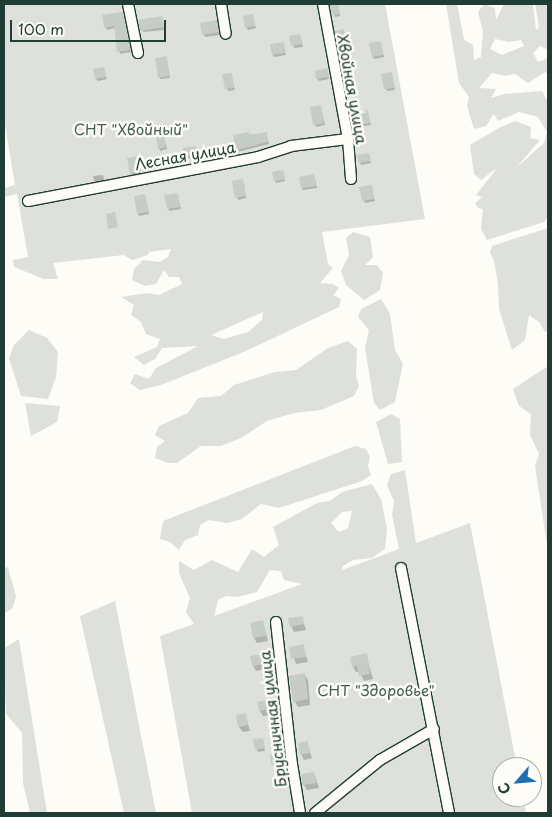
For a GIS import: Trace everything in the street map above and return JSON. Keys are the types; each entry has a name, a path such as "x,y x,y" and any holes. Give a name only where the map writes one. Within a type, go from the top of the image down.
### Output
{"street":[{"path":"128,4 138,53"},
{"path":"221,4 226,34"},
{"name":"Хвойная улица","path":"323,4 348,139 351,180"},
{"name":"Лесная улица","path":"28,201 258,157 291,146 348,139"},
{"path":"401,568 449,813"},
{"name":"Брусничная улица","path":"276,622 292,764 300,813"},
{"path":"315,813 380,760 434,729"}],"green space":[{"name":"СНТ \"Хвойный\"","path":"4,4 385,4 425,219 322,232 328,264 333,268 320,283 333,284 339,288 333,295 341,299 339,307 246,351 161,385 140,390 130,383 135,374 149,379 156,368 198,346 162,348 155,359 144,365 134,357 157,347 160,339 146,334 141,322 131,315 134,305 121,297 147,293 159,295 182,284 179,277 169,277 164,270 156,284 145,286 132,280 134,269 143,260 159,262 168,257 171,249 149,252 148,255 132,260 124,255 53,263 58,279 44,279 14,267 13,260 28,257 17,194 4,197 4,188 15,185 4,119","holes":["263,312 262,320 248,332 224,339 211,335"]},
{"path":"446,4 457,4 464,40 473,45 474,60 481,57 483,32 478,12 484,4 495,8 496,20 504,4 533,4 536,30 539,27 535,4 548,4 548,50 540,46 533,53 538,62 548,58 548,74 545,72 528,83 515,74 506,76 492,73 479,88 496,89 491,98 504,94 542,91 548,102 548,217 544,222 487,240 481,229 483,209 478,208 475,203 482,197 476,195 498,167 481,180 474,174 470,145 515,121 531,127 530,138 540,140 516,168 544,143 547,132 538,117 519,112 498,121 494,114 486,126 474,129 467,106 469,97 459,83","holes":["495,39 509,42 521,40 524,46 502,55 490,49"]},
{"path":"548,228 548,331 545,332 539,322 529,315 525,340 512,350 499,309 498,283 494,261 490,253 492,246"},
{"path":"353,232 370,237 373,257 365,265 377,265 383,273 380,290 364,300 346,285 341,271 349,255 346,238"},
{"path":"381,299 390,314 395,350 403,364 395,402 380,410 374,403 365,348 369,330 358,317 361,309"},
{"path":"29,330 47,338 58,352 56,377 48,399 21,396 9,358 14,345"},
{"path":"348,341 357,349 356,376 359,386 354,396 321,410 294,413 267,421 241,438 221,446 201,446 177,463 168,463 155,458 157,447 165,441 155,435 159,426 188,413 198,398 221,396 234,385 275,372 296,370 328,348"},
{"path":"548,366 548,551 535,466 539,454 530,435 531,414 519,406 513,389"},
{"path":"25,403 60,406 57,422 31,436"},
{"path":"391,414 400,419 402,462 388,464 376,422"},
{"path":"355,446 366,449 370,457 368,466 371,475 362,481 279,508 261,504 242,519 227,523 209,520 200,525 198,535 185,540 179,550 170,542 160,539 163,521"},
{"name":"СНТ \"Здоровье\"","path":"405,470 416,543 470,523 515,757 492,757 492,807 525,807 526,813 192,813 160,636 194,624 186,612 190,598 179,573 179,561 194,570 212,560 238,572 252,549 264,557 279,545 273,527 317,503 330,501 342,492 372,484 381,499 387,529 385,549 372,558 353,560 343,566 342,570 399,549 392,515 394,501 387,485 391,474","holes":["352,511 348,528 339,532 331,523 342,512","270,570 281,571 284,580 302,584 214,616 218,600 226,596 238,597 257,592"]},
{"path":"8,567 16,597 12,609 4,613 4,568"},
{"path":"115,601 156,813 124,813 80,616"},
{"path":"19,639 47,813 30,813 23,783 22,733 6,714 4,648"}],"building":[{"path":"330,4 338,4 340,14 332,15"},
{"path":"123,12 130,50 117,52 114,26 104,28 102,15"},
{"path":"253,14 255,26 245,28 243,16"},
{"path":"162,16 164,27 140,31 138,20"},
{"path":"217,20 219,32 202,35 200,23"},
{"path":"344,29 345,40 337,41 335,31"},
{"path":"300,34 302,44 291,46 289,36"},
{"path":"381,41 383,55 372,57 369,43"},
{"path":"284,42 285,53 272,55 270,44"},
{"path":"167,56 169,76 158,78 155,58"},
{"path":"104,67 106,77 95,79 93,69"},
{"path":"327,68 329,77 316,79 315,71"},
{"path":"392,72 394,88 384,89 381,74"},
{"path":"232,73 234,88 225,89 222,74"},
{"path":"321,105 324,123 313,125 310,107"},
{"path":"368,110 370,123 353,126 350,113"},
{"path":"249,132 249,135 267,132 268,142 236,150 233,135"},
{"path":"164,135 166,147 158,149 156,137"},
{"path":"196,146 197,154 184,157 183,148"},
{"path":"227,147 229,156 216,158 215,150"},
{"path":"369,153 371,161 359,163 357,155"},
{"path":"138,156 141,172 130,174 127,158"},
{"path":"283,170 285,179 274,181 272,172"},
{"path":"314,174 316,186 301,188 299,177"},
{"path":"243,179 246,196 235,198 232,181"},
{"path":"372,185 374,199 362,201 359,187"},
{"path":"178,193 180,207 167,209 164,195"},
{"path":"145,194 149,212 137,214 134,196"},
{"path":"115,212 118,227 108,229 106,214"},
{"path":"303,616 304,624 290,627 288,618"},
{"path":"263,620 266,636 253,638 250,623"},
{"path":"304,644 306,657 291,659 289,647"},
{"path":"267,653 269,663 252,666 250,656"},
{"path":"367,653 370,674 359,676 357,666 352,667 350,657"},
{"path":"305,673 308,699 293,702 289,676"},
{"path":"273,699 274,708 259,711 257,702"},
{"path":"246,713 248,725 238,727 236,715"},
{"path":"263,738 265,748 255,750 253,739"},
{"path":"308,741 310,753 300,755 298,743"},
{"path":"283,752 284,763 271,765 270,755"},
{"path":"314,772 316,783 302,785 301,774"}]}
